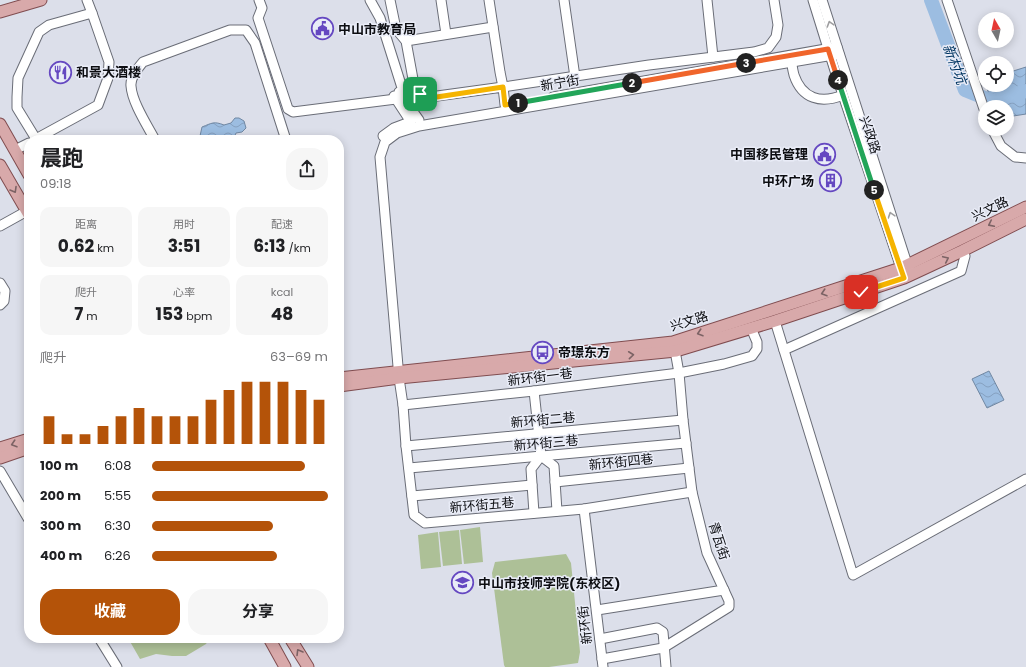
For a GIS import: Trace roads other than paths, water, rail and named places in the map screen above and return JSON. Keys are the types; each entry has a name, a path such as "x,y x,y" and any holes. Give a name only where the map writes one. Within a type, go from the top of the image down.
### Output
{"main road":[{"path":"1,12 41,0"},
{"path":"0,124 24,166"},
{"path":"0,165 24,206"},
{"name":"兴文路","path":"675,346 906,272 1026,207"},
{"name":"兴文路","path":"344,378 397,375 675,346 774,321 962,251 1026,219"},
{"name":"兴文路","path":"344,385 397,375"},
{"path":"0,448 24,441"},
{"path":"0,458 24,450"},
{"path":"272,643 286,667"},
{"path":"293,643 308,667"}],"street":[{"path":"42,135 98,105 108,78 108,62 92,13 86,0"},
{"path":"261,0 262,8 258,18 288,109 293,112 398,96 403,91 380,18 369,0"},
{"path":"390,0 396,29 406,41 415,90 430,98 656,64 754,52 768,48 776,37 778,25 774,0"},
{"path":"441,0 446,34"},
{"path":"489,0 505,105"},
{"path":"564,0 575,76"},
{"path":"707,0 714,57"},
{"name":"兴政路","path":"813,0 834,52 906,272"},
{"name":"兴政路","path":"822,0 843,95 906,272"},
{"path":"947,0 981,100"},
{"path":"30,135 17,108 18,78 39,32 49,24 92,13"},
{"path":"406,41 493,27"},
{"path":"152,135 135,102 131,85 136,71 144,62 230,30 246,30 256,43 284,135"},
{"path":"397,375 380,157 385,142 397,134 419,126 792,63 834,52"},
{"name":"新宁街","path":"397,375 375,157 380,139 394,128 415,121 505,105 834,52"},
{"path":"792,63 794,75 800,87 807,94 818,100 833,99 843,95"},
{"path":"398,96 415,121"},
{"path":"996,136 1001,146 1015,157 1026,158"},
{"path":"15,150 24,145"},
{"path":"0,226 24,215"},
{"path":"784,350 961,271 965,256 962,251"},
{"path":"0,283 5,291 4,301 0,305"},
{"path":"774,321 853,575 1026,479"},
{"name":"新环街一巷","path":"403,405 679,373 724,364 752,356 757,349 757,342 751,328"},
{"name":"青瓦街","path":"603,663 664,648 728,607 729,601 707,553 692,492 675,346"},
{"name":"新环街五巷","path":"397,375 403,405 414,515 425,523 584,509 692,492"},
{"path":"534,391 541,456 554,466 557,511"},
{"name":"新环街二巷","path":"406,446 683,420"},
{"name":"新环街三巷","path":"409,468 686,443"},
{"path":"534,513 531,469 541,456"},
{"name":"新环街四巷","path":"555,482 689,468"},
{"path":"0,471 24,512"},
{"path":"412,496 532,485"},
{"name":"新环街","path":"584,509 603,663"},
{"path":"597,610 724,590"},
{"path":"600,639 657,628 663,632 666,667"},
{"path":"102,643 117,667"}],"water":[{"path":"1026,67 1026,114 1014,116 1014,100 991,100 988,92 1014,92 1014,71"},
{"path":"235,118 239,118 244,121 246,128 242,132 236,133 235,135 200,135 202,127 213,123 224,125 231,123"},
{"path":"989,371 1004,400 987,408 972,379"}],"waterway":[{"name":"新村坑","path":"931,0 965,90 992,101 1026,91"}],"place":[{"name":"中山市教育局","path":"323,29"},
{"name":"和景大酒楼","path":"61,72"},
{"name":"中国移民管理","path":"824,154"},
{"name":"中环广场","path":"830,181"},
{"name":"帝璟东方","path":"543,352"},
{"name":"中山市技师学院(东校区)","path":"463,583"}]}
